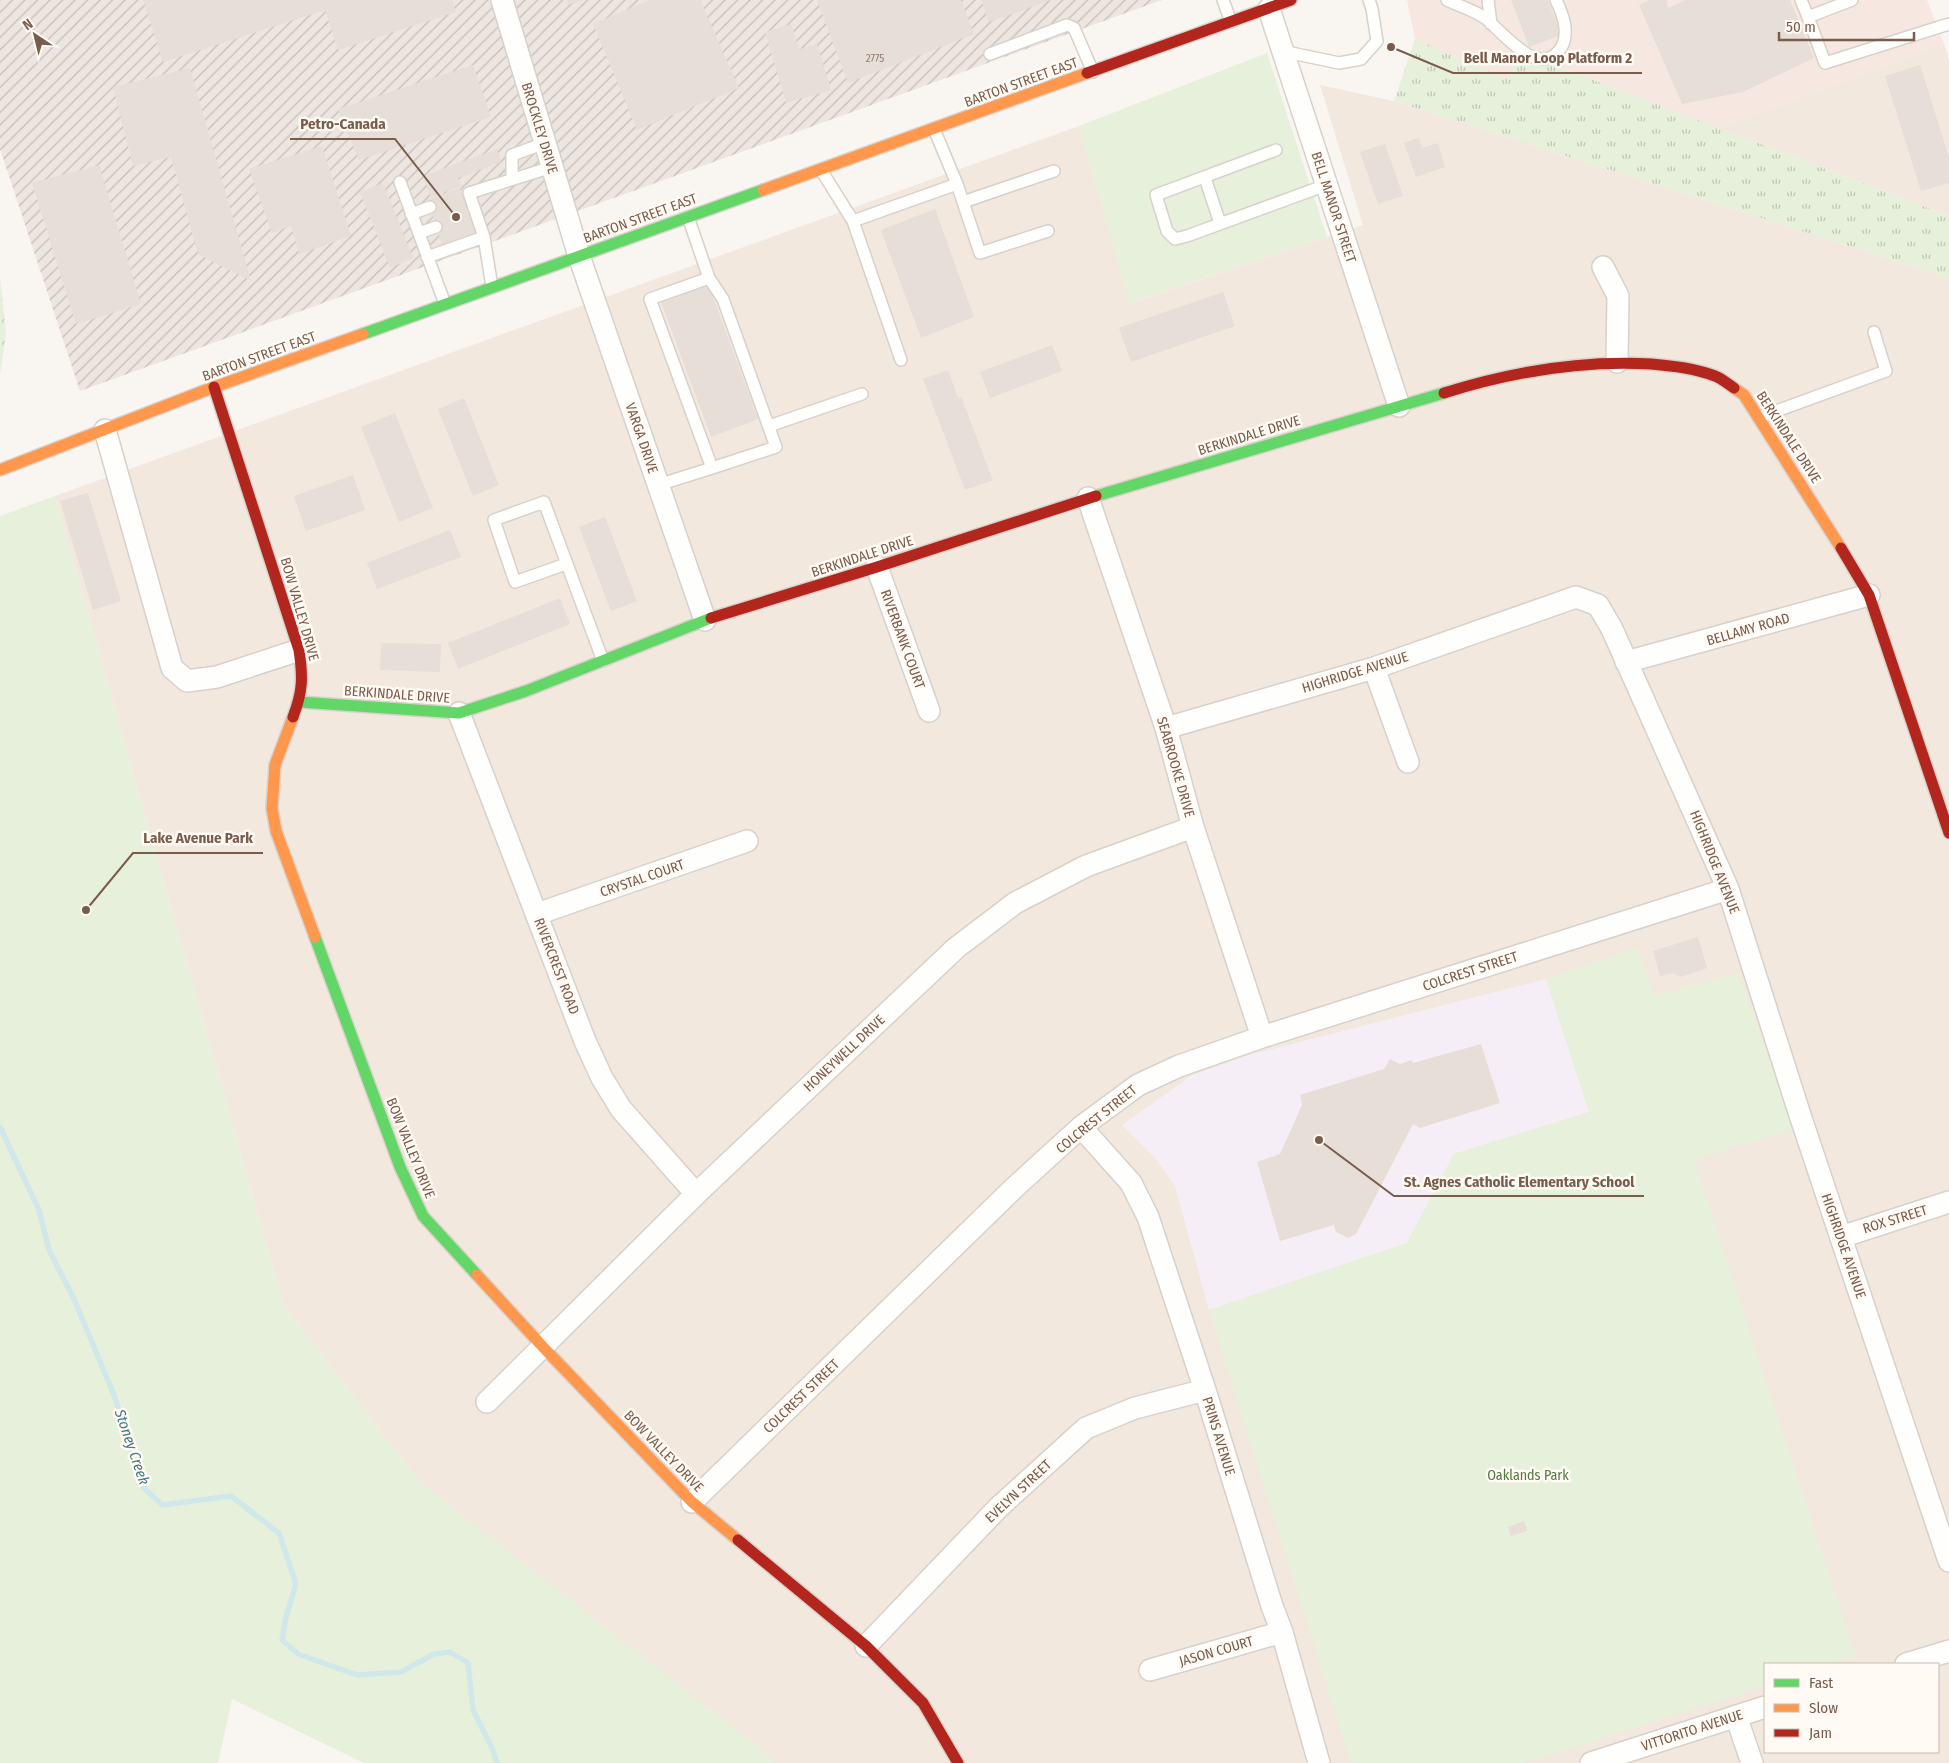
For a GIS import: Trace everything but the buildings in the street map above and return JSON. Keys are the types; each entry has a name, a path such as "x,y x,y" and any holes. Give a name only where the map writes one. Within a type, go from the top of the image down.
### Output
{"street":[{"name":"BROCKLEY DRIVE","path":"502,0 579,256"},
{"name":"BARTON STREET EAST","path":"0,470 214,388 1291,0"},
{"name":"BELL MANOR STREET","path":"1269,9 1398,406"},
{"name":"VARGA DRIVE","path":"579,256 705,620"},
{"path":"1602,268 1618,296 1617,362"},
{"name":"BERKINDALE DRIVE","path":"299,702 459,713 526,691 705,620 877,567 1088,498 1486,380 1532,370 1617,362 1679,366 1716,376 1744,395 1760,417 1869,595 1949,833"},
{"name":"BOW VALLEY DRIVE","path":"214,388 299,650 303,677 299,702 275,765 272,808 276,831 397,1158 423,1216 543,1348 692,1502 866,1646 923,1702 958,1763"},
{"path":"105,430 172,668 187,681 217,677 299,650"},
{"name":"SEABROOKE DRIVE","path":"1088,498 1166,728 1193,826 1262,1037"},
{"name":"RIVERBANK COURT","path":"877,567 929,710"},
{"name":"BELLAMY ROAD","path":"1626,662 1869,595"},
{"name":"HIGHRIDGE AVENUE","path":"1166,728 1374,668 1576,597 1598,605 1612,629 1648,707 1728,889 1799,1112 1949,1561"},
{"path":"1374,668 1408,762"},
{"name":"RIVERCREST ROAD","path":"459,713 585,1042 602,1078 621,1109 696,1194"},
{"name":"HONEYWELL DRIVE","path":"487,1402 696,1194 956,948 1015,903 1086,866 1193,826"},
{"name":"CRYSTAL COURT","path":"537,914 747,841"},
{"name":"COLCREST STREET","path":"692,1502 1014,1188 1081,1128 1138,1085 1179,1066 1262,1037 1728,889"},
{"name":"PRINS AVENUE","path":"1081,1128 1131,1183 1148,1217 1205,1390 1269,1597 1282,1632 1319,1763"},
{"name":"ROX STREET","path":"1841,1237 1949,1202"},
{"name":"EVELYN STREET","path":"866,1646 998,1508 1086,1428 1134,1408 1205,1390"},
{"name":"JASON COURT","path":"1150,1670 1282,1632"},
{"path":"1909,1663 1949,1651"},
{"name":"VITTORITO AVENUE","path":"1591,1763 1764,1707"},
{"path":"1736,1716 1752,1763"}],"lane":[{"path":"1223,0 1232,22"},
{"path":"1282,51 1339,63 1361,59 1377,41 1369,0"},
{"path":"1447,0 1486,18 1509,42 1532,56 1545,59 1558,52 1565,42 1566,30 1556,0"},
{"path":"1488,0 1491,24"},
{"path":"1801,0 1825,63 1949,24"},
{"path":"1808,17 1852,0"},
{"path":"990,54 1067,25 1074,28 1092,72"},
{"path":"934,129 957,184 980,253 1048,231"},
{"path":"512,179 512,155 545,144"},
{"path":"1276,150 1156,195 1167,231 1175,239 1187,236 1326,185"},
{"path":"492,288 484,237 472,214 466,194 552,167"},
{"path":"821,170 853,221 901,360"},
{"path":"963,202 1054,171"},
{"path":"1205,178 1220,223"},
{"path":"400,182 445,304"},
{"path":"853,221 957,184"},
{"path":"412,214 430,207"},
{"path":"658,485 776,447 723,299 709,278 688,217"},
{"path":"418,233 436,227"},
{"path":"427,257 484,237"},
{"path":"709,278 650,299 712,468"},
{"path":"1760,417 1886,371 1874,332"},
{"path":"768,426 862,394"},
{"path":"566,564 514,582 494,520 544,502 603,661"}],"shaded area":[{"path":"0,0 1162,0 80,391 0,149"},
{"path":"1407,0 1927,0 1944,44 1718,128 1521,52 1507,80 1415,39"},
{"path":"1944,44 1949,60 1949,216 1718,128"},
{"path":"1320,85 1394,101 1949,278 1949,1763 774,1763 419,1481 283,1304 55,496 1079,126 1130,303 1363,225"},
{"path":"1546,979 1589,1112 1454,1154 1407,1243 1209,1310 1175,1186 1156,1159 1122,1125 1191,1076 1249,1055"}],"green space":[{"path":"1415,39 1507,79 1520,52 1949,216 1949,278 1394,101"},
{"path":"1267,53 1327,237 1129,303 1079,126"},
{"path":"0,277 6,333 0,375"},
{"path":"55,496 283,1304 419,1481 769,1755 774,1763 364,1763 232,1699 218,1763 0,1763 0,516"},
{"name":"Oaklands Park","path":"1638,947 1654,996 1739,973 1793,1129 1694,1160 1856,1657 1836,1663 1764,1663 1764,1686 1524,1763 1351,1763 1209,1310 1407,1243 1454,1154 1589,1112 1546,979"}],"waterway":[{"name":"Stoney Creek","path":"0,1127 39,1210 49,1250 74,1299 114,1395 142,1486 162,1505 231,1496 279,1533 296,1584 286,1617 282,1640 298,1654 357,1675 401,1672 434,1654 450,1652 468,1663 473,1710 491,1746 497,1763"}],"traffic: fast":[{"path":"363,334 763,190"},
{"path":"1096,496 1444,393"},
{"path":"299,702 459,713 526,691 711,618"},
{"path":"315,937 400,1167 423,1216 477,1275"}],"traffic: slow":[{"path":"763,190 1087,73"},
{"path":"0,470 214,387 363,334"},
{"path":"1734,388 1744,395 1841,548"},
{"path":"293,717 275,765 272,808 276,831 315,937"},
{"path":"477,1275 543,1347 692,1502 738,1540"}],"traffic: jam":[{"path":"1087,73 1291,0"},
{"path":"1444,393 1495,379 1546,369 1624,363 1691,369 1717,377 1734,388"},
{"path":"214,387 299,650 301,684 299,699 293,717"},
{"path":"711,618 877,567 1096,496"},
{"path":"1841,548 1869,595 1949,833"},
{"path":"738,1540 866,1646 923,1703 958,1763"}],"place":[{"name":"Bell Manor Loop Platform 2","path":"1391,47"},
{"name":"Petro-Canada","path":"456,217"},
{"name":"Lake Avenue Park","path":"86,910"},
{"name":"St. Agnes Catholic Elementary School","path":"1319,1140"}]}
